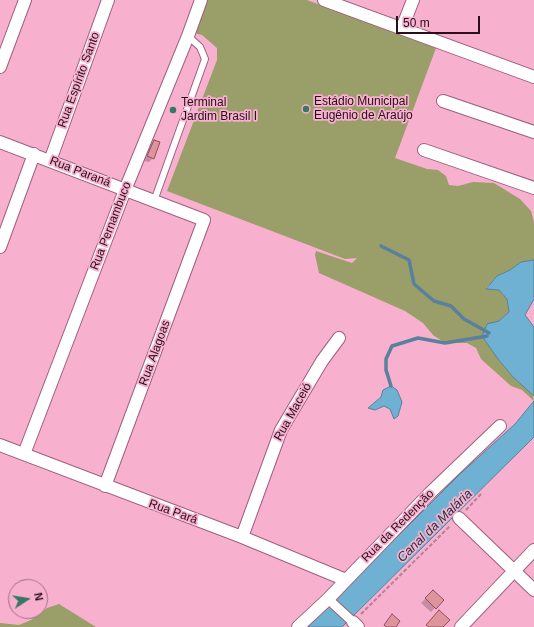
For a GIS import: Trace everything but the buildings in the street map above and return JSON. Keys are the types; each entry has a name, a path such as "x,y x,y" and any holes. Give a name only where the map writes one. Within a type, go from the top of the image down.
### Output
{"street":[{"path":"0,67 25,0"},
{"name":"Rua Espírito Santo","path":"50,161 108,0"},
{"name":"Rua Pernambuco","path":"24,454 125,190 188,36 201,0"},
{"path":"326,0 534,77"},
{"path":"402,28 413,0"},
{"path":"443,101 534,132"},
{"name":"Rua Paraná","path":"0,142 204,220"},
{"path":"424,150 534,188"},
{"path":"0,247 34,154"},
{"name":"Rua Alagoas","path":"105,486 204,220"},
{"name":"Rua Maceió","path":"242,537 281,430 322,361 339,338"},
{"name":"Rua da Redenção","path":"298,627 328,599 435,488 500,426"},
{"name":"Rua Pará","path":"0,445 242,537 346,580"},
{"path":"459,518 534,590"},
{"path":"461,627 534,550"},
{"path":"328,599 356,625"}],"lane":[{"path":"154,201 204,60 200,47 188,36"}],"path":[{"path":"356,625 482,493"}],"green space":[{"name":"Estádio Municipal Eugênio de Araújo","path":"206,0 307,0 436,48 395,158 427,169 438,170 446,176 449,185 458,186 473,182 494,183 520,199 531,211 534,222 534,260 521,262 510,270 497,276 486,288 499,290 507,299 509,312 482,336 513,377 532,392 534,401 522,390 511,386 481,359 476,348 467,343 445,343 433,335 423,323 405,311 319,273 315,255 316,251 352,263 357,258 345,259 167,191 217,60 217,48 202,35 194,33"},
{"path":"59,604 96,627 0,627 0,623 19,625 32,619 48,619 48,608"}],"water":[{"path":"534,260 534,299 525,315 534,327 534,396 513,377 482,336 487,324 499,321 509,312 507,299 499,290 486,289 497,276 510,270 521,262"},
{"path":"391,386 397,390 402,402 398,416 394,419 390,409 384,406 375,410 368,408 381,397 383,390"},
{"name":"Canal da Malária","path":"534,401 534,437 342,627 307,627 459,475 515,424"}],"waterway":[{"path":"381,246 409,260 414,284 434,301 451,306 464,319 489,333"},
{"path":"391,386 386,370 386,359 392,346 418,338 445,343 487,336"}],"place":[{"name":"Estádio Municipal Eugênio de Araújo","path":"306,109"},
{"name":"Terminal Jardim Brasil I","path":"173,110"}]}
